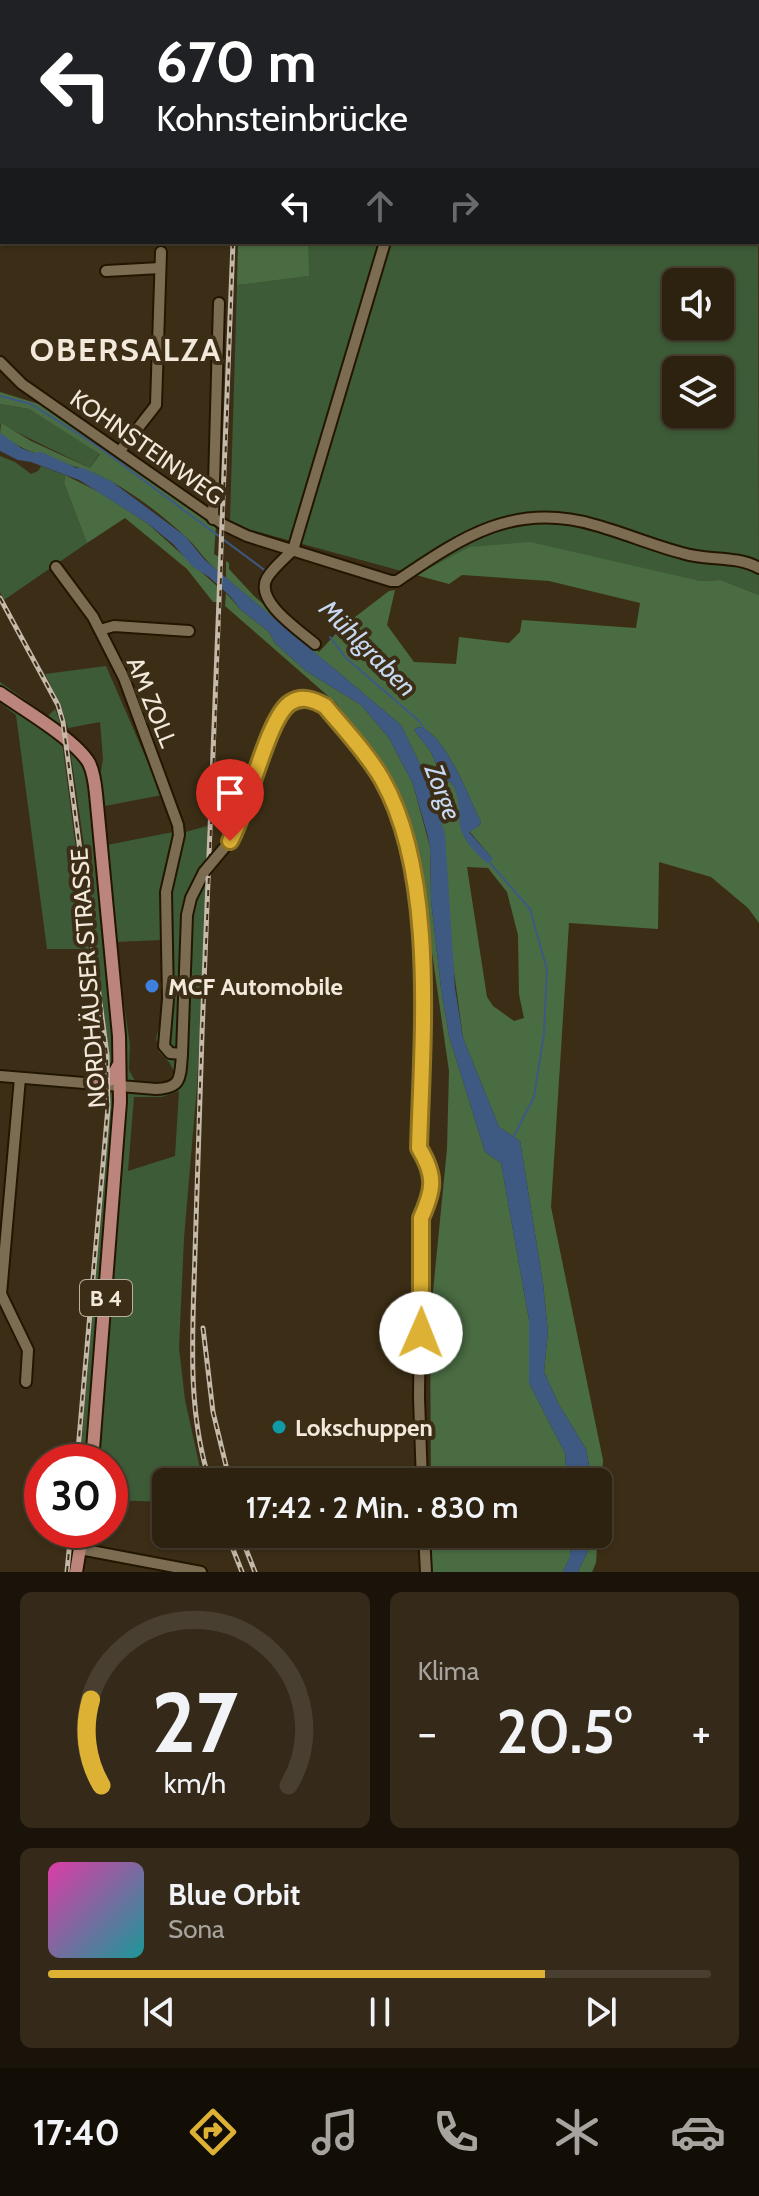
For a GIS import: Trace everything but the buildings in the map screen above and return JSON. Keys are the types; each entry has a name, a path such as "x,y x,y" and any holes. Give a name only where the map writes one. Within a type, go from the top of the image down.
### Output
{"main road":[{"name":"NORDHÄUSER STRASSE","path":"0,693 66,740 84,756 94,775 120,1085 115,1189 94,1444"},
{"path":"100,1083 111,1079 120,1063"},
{"path":"76,1572 80,1549"}],"street":[{"path":"315,644 266,599 264,586 273,570 293,550 384,244"},
{"path":"120,451 156,405 161,252"},
{"path":"106,271 160,268"},
{"path":"213,519 219,303"},
{"name":"KOHNSTEINWEG","path":"1,364 22,384 213,519 247,536 391,581 397,581 448,546 479,531 516,519 542,517 593,524 684,554 743,562 759,568"},
{"path":"273,570 277,546"},
{"name":"AM ZOLL","path":"56,567 93,617 124,678 179,835 166,892 168,999 164,1046 170,1053 182,1054"},
{"name":"AM ZOLL","path":"100,630 114,626 189,631"},
{"path":"0,1076 171,1089 177,1084 182,1054 188,909 204,872 239,827 260,761 283,710 295,701 313,700 325,706 381,777 408,843 416,898 422,955 419,1148 433,1169 428,1203 421,1218 422,1468"},
{"path":"20,1078 1,1294 28,1350 26,1382"},
{"path":"425,1548 426,1572"},
{"path":"80,1549 176,1570 201,1572"}],"green space":[{"path":"238,244 308,244 309,276 237,285"},
{"path":"308,244 758,244 759,595 721,580 700,581 469,547 416,575 251,530 230,520 237,285 308,276"},
{"path":"0,392 39,404 42,401 216,525 214,554 219,557 218,571 180,532 131,493 96,474 25,449 0,433 1,423 31,441 90,468 100,454 29,409 0,404"},
{"path":"0,404 29,409 100,453 90,468 0,424"},
{"path":"0,456 31,474 41,466 65,475 64,483 87,543 4,600 0,592"},
{"path":"65,475 147,523 217,586 217,602 213,602 187,569 125,518 87,543 64,483"},
{"path":"530,542 700,581 721,580 759,595 759,923 748,908 711,877 659,862 658,929 569,923 551,1207 602,1468 589,1468 586,1449 558,1403 544,1372 548,1332 543,1283 520,1141 499,1127 463,1038 428,781 401,725 226,578 226,561 229,569 254,596 319,652 342,627 389,591 395,590 387,625 414,662 456,664 459,637 509,643 520,632 522,620 636,628 640,603 549,581 462,575 449,584 416,575 469,547","holes":["418,727 428,731 455,767 481,822 469,831 492,858 478,851 464,835 457,793 451,782 443,781 431,752 414,730","467,867 488,868 507,892 518,935 519,994 524,1018 514,1021 493,1006 487,997"]},
{"path":"226,593 306,671 361,705 389,738 413,784 430,847 431,900 449,1036 485,1152 501,1163 529,1320 529,1383 565,1453 566,1468 431,1468 430,1322 447,1149 449,1071 419,862 410,822 387,774 336,703 225,606"},
{"path":"106,666 162,795 105,806 107,845 207,826 207,861 191,883 181,919 192,922 197,900 208,878 179,1348 185,1400 200,1468 152,1468 152,1502 128,1501 128,1444 82,1444 111,1092 85,852 68,735 100,778 103,759 100,722 68,728 45,674","holes":["162,940 164,1010 156,1038 159,1052 174,1071 170,1081 135,1081 129,1070 130,1045 115,942","179,1091 175,1156 128,1171 134,1097 162,1097"]},
{"path":"0,682 48,716 55,709 59,719 89,949 47,949 16,715 0,703"},
{"path":"431,1548 570,1548 563,1572 432,1572"},
{"path":"589,1548 597,1548 592,1572 578,1572"}],"water":[{"path":"0,433 21,448 41,452 111,481 185,536 205,560 401,725 428,781 445,834 455,988 463,1038 499,1127 520,1141 543,1283 548,1332 544,1372 558,1403 586,1449 589,1468 566,1468 565,1453 529,1383 529,1320 501,1163 485,1152 449,1036 431,900 430,847 413,784 389,738 361,705 306,671 275,643 269,632 147,523 79,480 0,451"},
{"path":"418,727 437,740 463,782 481,822 469,832 493,859 487,863 464,837 454,788 451,782 443,781 431,752 414,730"},
{"path":"570,1548 589,1548 578,1572 563,1572"}],"waterway":[{"path":"0,396 31,404 99,447 267,572"},
{"name":"Mühlgraben","path":"330,637 346,658 418,720 425,730"},
{"name":"Mühlgraben","path":"489,862 530,909 547,970 544,1033 534,1097 512,1140"}],"railway":[{"path":"206,1468 194,1397 193,1339 233,244"},
{"path":"0,598 58,705 63,722 107,1055 108,1107 79,1444"},
{"path":"203,1328 213,1412 227,1468"},
{"path":"67,1572 69,1548"},
{"path":"233,1548 242,1572"},
{"path":"246,1548 255,1572"}],"place":[{"name":"MCF Automobile","path":"152,986"},
{"name":"Lokschuppen","path":"279,1427"}],"district":[{"name":"OBERSALZA","path":"126,349"}],"route":[{"path":"230,841 239,827 252,783 279,717 289,704 302,699 325,706 381,777 394,805 408,843 416,898 422,955 419,1148 433,1169 428,1203 421,1218 421,1333"}],"water label":[{"name":"Zorge","path":"443,792"}]}
